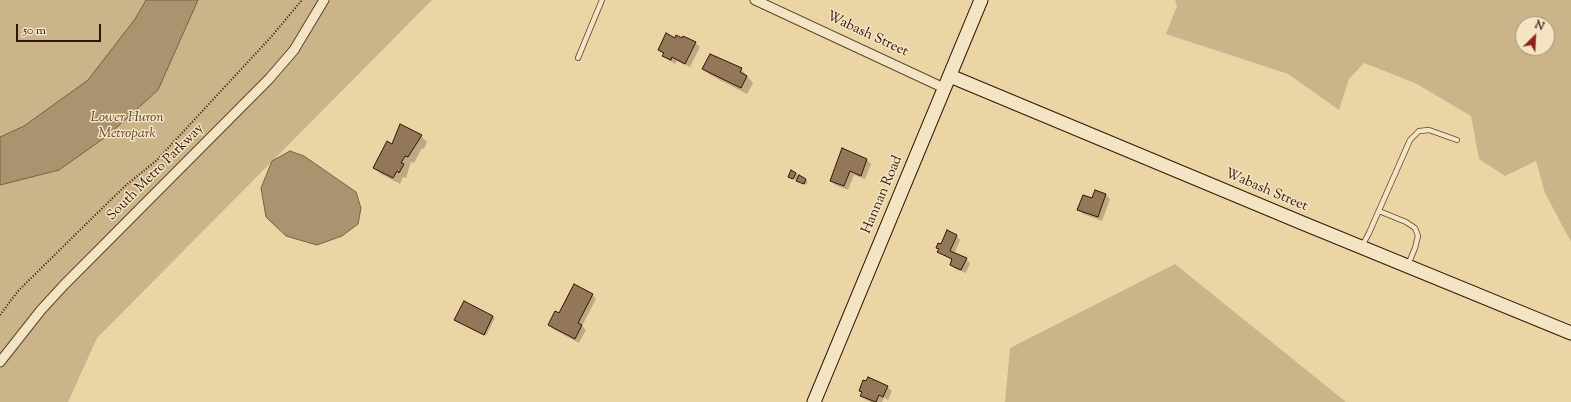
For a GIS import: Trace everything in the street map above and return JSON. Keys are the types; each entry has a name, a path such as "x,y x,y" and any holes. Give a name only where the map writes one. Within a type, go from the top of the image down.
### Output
{"street":[{"name":"South Metro Parkway","path":"0,362 41,310 64,285 273,74 294,50 324,0"},
{"name":"Wabash Street","path":"755,0 944,88"},
{"name":"Hannan Road","path":"814,402 981,0"},
{"name":"Wabash Street","path":"950,76 1571,333"}],"lane":[{"path":"578,58 602,0"},
{"path":"1361,247 1379,211 1410,140 1419,131 1429,130 1457,140"},
{"path":"1379,211 1406,222 1415,228 1418,236 1415,248 1407,266"}],"path":[{"path":"0,315 18,292 82,228 125,186 157,160 271,37 302,0"}],"green space":[{"name":"Lower Huron Metropark","path":"0,0 432,0 97,338 68,402 0,402"},
{"path":"1175,0 1571,0 1571,242 1545,193 1536,161 1505,176 1479,159 1471,116 1415,83 1364,63 1349,79 1339,110 1288,74 1166,34 1177,6"},
{"path":"1175,264 1346,402 1005,402 1010,348"}],"shaded area":[{"path":"146,0 198,0 158,90 107,136 59,170 0,185 0,137 24,126 88,80 135,19"},
{"path":"290,151 304,156 356,192 361,208 358,224 342,236 317,245 286,236 266,217 261,188 272,161"}],"building":[{"path":"666,33 675,38 676,35 682,38 683,36 696,42 685,64 672,57 671,60 662,56 664,53 658,50"},
{"path":"710,54 742,68 740,72 747,76 741,88 702,69"},
{"path":"400,124 422,135 408,157 405,156 401,163 404,164 399,173 397,171 393,178 373,168 387,141 392,144"},
{"path":"842,148 867,159 861,176 850,171 844,186 830,181"},
{"path":"791,170 796,173 793,179 788,177"},
{"path":"799,175 806,179 804,184 796,181"},
{"path":"1095,190 1106,194 1098,217 1077,210 1083,195 1092,198"},
{"path":"947,230 957,235 950,251 967,258 961,270 950,265 952,259 937,252 939,249 936,248 938,243 941,244"},
{"path":"574,284 593,294 578,323 582,325 575,339 548,325 555,311 559,313"},
{"path":"464,301 493,316 484,335 454,320"},
{"path":"868,377 888,386 883,397 879,395 876,402 860,396 862,392 859,391 863,380 866,381"}]}
